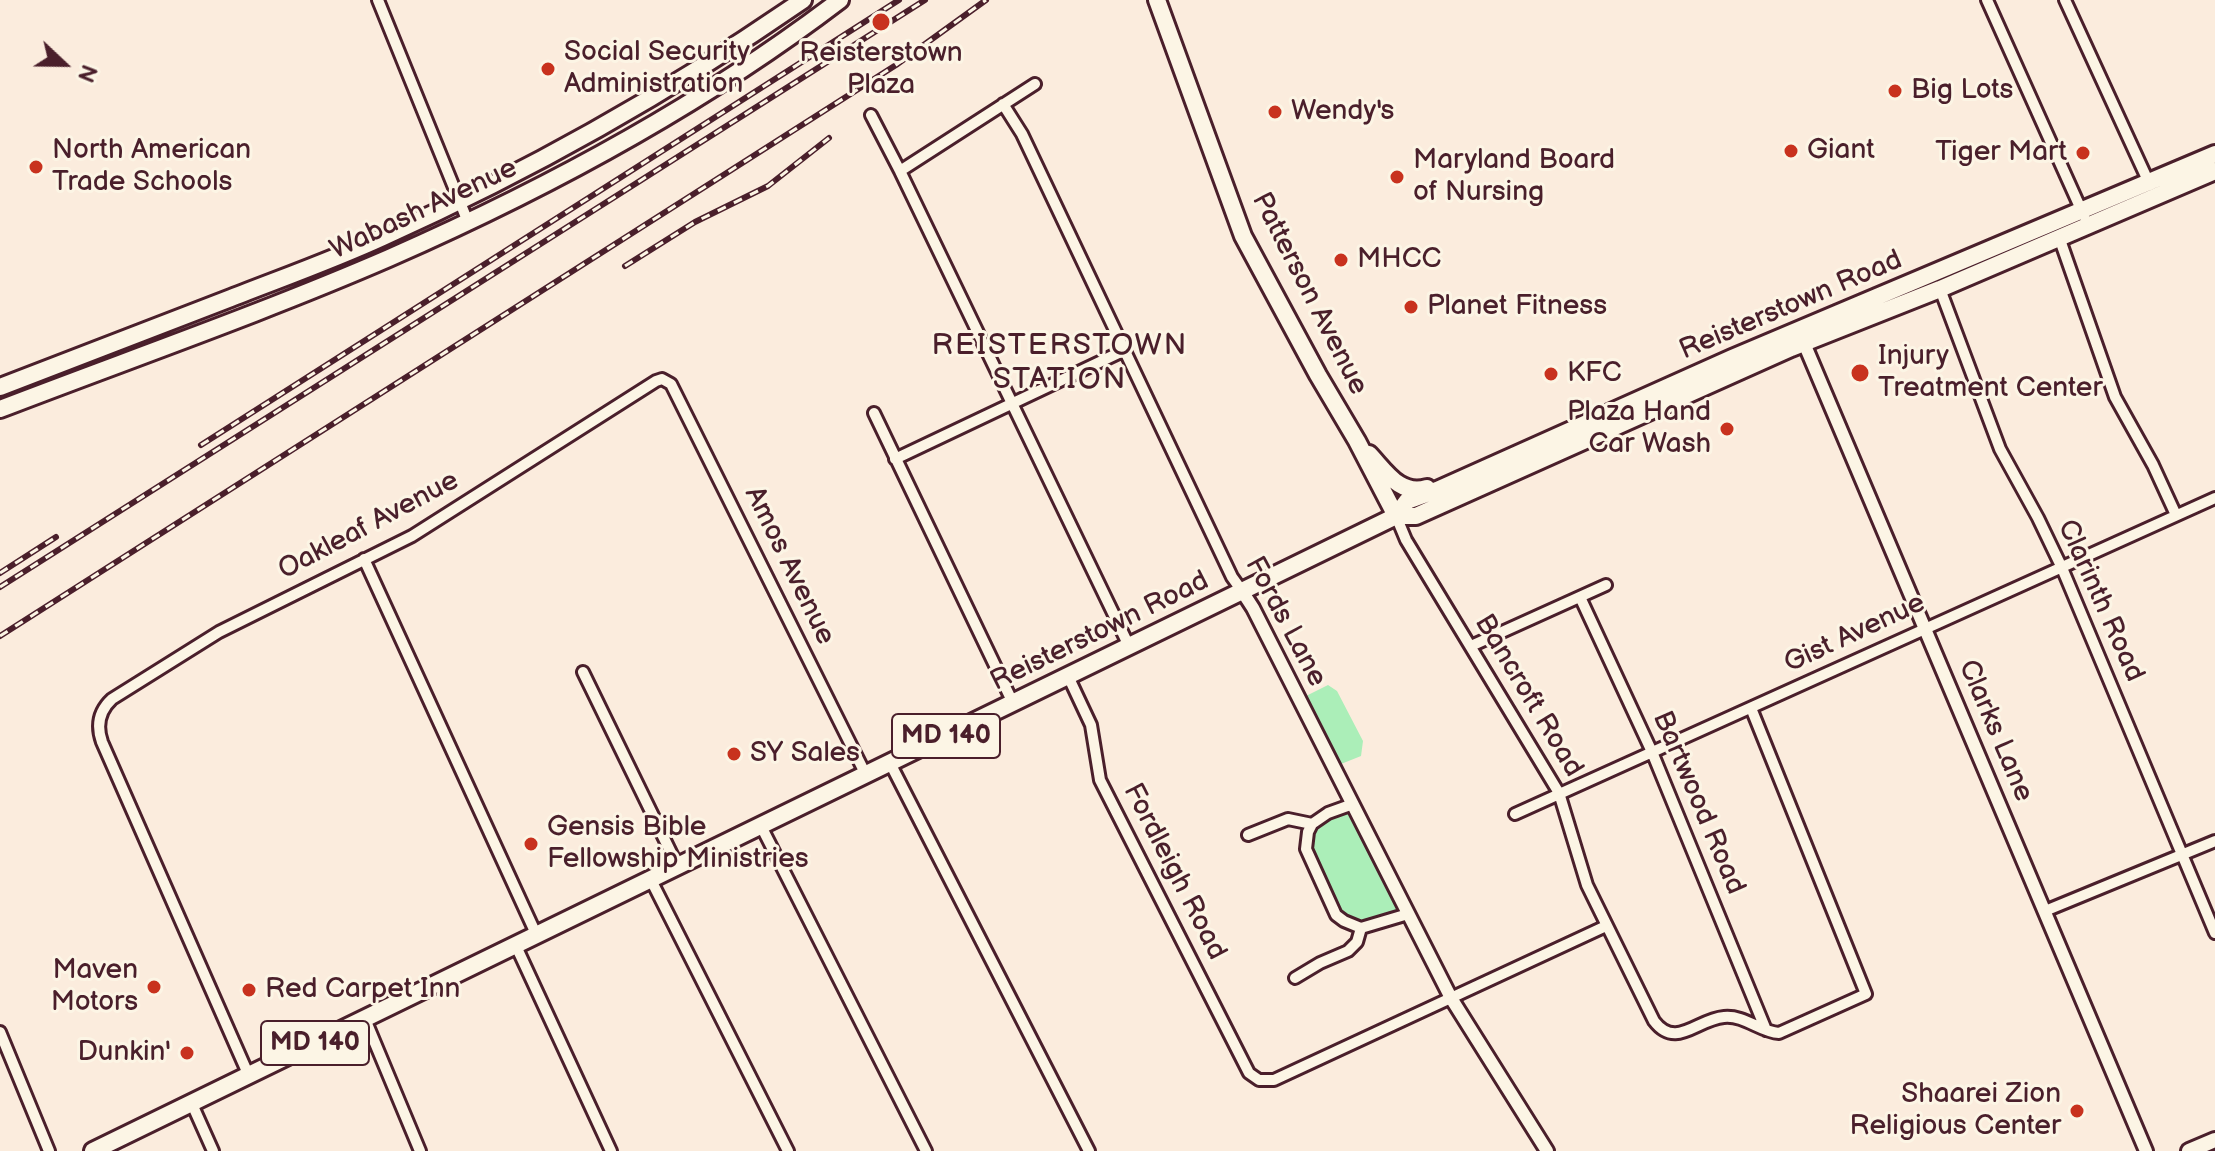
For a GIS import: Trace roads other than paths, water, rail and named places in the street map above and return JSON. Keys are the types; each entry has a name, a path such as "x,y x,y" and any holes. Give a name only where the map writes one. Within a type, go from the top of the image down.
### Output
{"main road":[{"name":"Wabash Avenue","path":"0,387 352,250 459,202 649,100 803,0"},
{"name":"Wabash Avenue","path":"0,409 387,259 518,198 664,117 840,0"},
{"name":"Patterson Avenue","path":"1157,0 1243,236 1396,516"},
{"name":"Reisterstown Road","path":"2152,190 2215,154"},
{"name":"Reisterstown Road","path":"93,1151 1396,516 1416,516 1624,422 1991,248 2085,217 2152,190 2215,171"},
{"name":"Reisterstown Road","path":"1396,516 1407,501 1665,388 1801,336 1940,289 2059,237 2085,217"},
{"path":"1940,289 1940,280 1980,262 1991,248"},
{"path":"1624,422 1626,413 1651,401 1665,388"},
{"path":"1357,441 1396,482 1408,489 1424,489 1502,461"},
{"path":"2189,1151 2215,1140"}],"street":[{"path":"378,0 468,222"},
{"path":"1987,0 2085,217"},
{"path":"2065,0 2152,190"},
{"path":"900,171 1035,84"},
{"name":"Fords Lane","path":"1003,104 1022,134 1232,577 1259,619 1451,998 1547,1151"},
{"path":"871,115 1129,646"},
{"path":"2059,237 2109,383 2176,515"},
{"name":"Clarinth Road","path":"1940,289 2000,449 2062,568 2215,933"},
{"name":"Clarks Lane","path":"1801,336 2146,1151"},
{"path":"895,459 1125,350"},
{"name":"Oakleaf Avenue","path":"249,1076 102,742 98,727 106,704 219,632 428,526 656,381 667,380"},
{"name":"Amos Avenue","path":"667,380 866,775"},
{"path":"874,413 1013,703"},
{"name":"Gist Avenue","path":"1515,814 2215,498"},
{"name":"Bancroft Road","path":"1396,516 1406,540 1559,793 1587,885 1654,1021 1669,1034 1682,1033 1709,1020 1725,1017 1743,1019 1766,1030"},
{"path":"364,559 537,936"},
{"path":"1471,646 1606,585"},
{"name":"Bartwood Road","path":"1580,597 1652,752 1766,1030"},
{"path":"583,672 678,867"},
{"name":"Fordleigh Road","path":"1068,676 1091,725 1100,780 1249,1073 1259,1080 1274,1080 1451,998"},
{"path":"1751,708 1866,994 1785,1031 1774,1033 1766,1030"},
{"path":"890,763 1089,1151"},
{"path":"1353,804 1328,813 1312,824 1308,832 1306,849 1336,915 1361,928 1408,914"},
{"path":"1248,835 1288,819 1312,824"},
{"path":"761,826 926,1151"},
{"path":"2045,911 2215,841"},
{"path":"651,880 788,1151"},
{"path":"1451,998 1606,926"},
{"path":"1295,978 1348,951 1357,942 1361,928"},
{"path":"516,946 611,1151"},
{"path":"365,1019 420,1151"},
{"path":"0,1032 49,1151"},
{"path":"192,1104 213,1151"}],"railway":[{"path":"201,445 899,0"},
{"path":"0,587 925,0"},
{"path":"0,636 896,65 986,0"},
{"path":"625,266 695,222 768,186 829,138"},
{"path":"0,573 56,537"}],"place":[{"name":"Reisterstown Plaza","path":"881,22"},
{"name":"Social Security Administration","path":"548,69"},
{"name":"Big Lots","path":"1895,91"},
{"name":"Wendy's","path":"1275,112"},
{"name":"Giant","path":"1791,151"},
{"name":"Tiger Mart","path":"2083,153"},
{"name":"North American Trade Schools","path":"36,167"},
{"name":"Maryland Board of Nursing","path":"1397,177"},
{"name":"MHCC","path":"1341,260"},
{"name":"Planet Fitness","path":"1411,307"},
{"name":"Injury Treatment Center","path":"1860,373"},
{"name":"KFC","path":"1551,374"},
{"name":"Plaza Hand Car Wash","path":"1727,429"},
{"name":"SY Sales","path":"734,754"},
{"name":"Gensis Bible Fellowship Ministries","path":"531,844"},
{"name":"Maven Motors","path":"154,987"},
{"name":"Red Carpet Inn","path":"249,990"},
{"name":"Dunkin'","path":"187,1053"},
{"name":"Shaarei Zion Religious Center","path":"2077,1111"}],"district":[{"name":"REISTERSTOWN STATION","path":"1060,363"}]}
